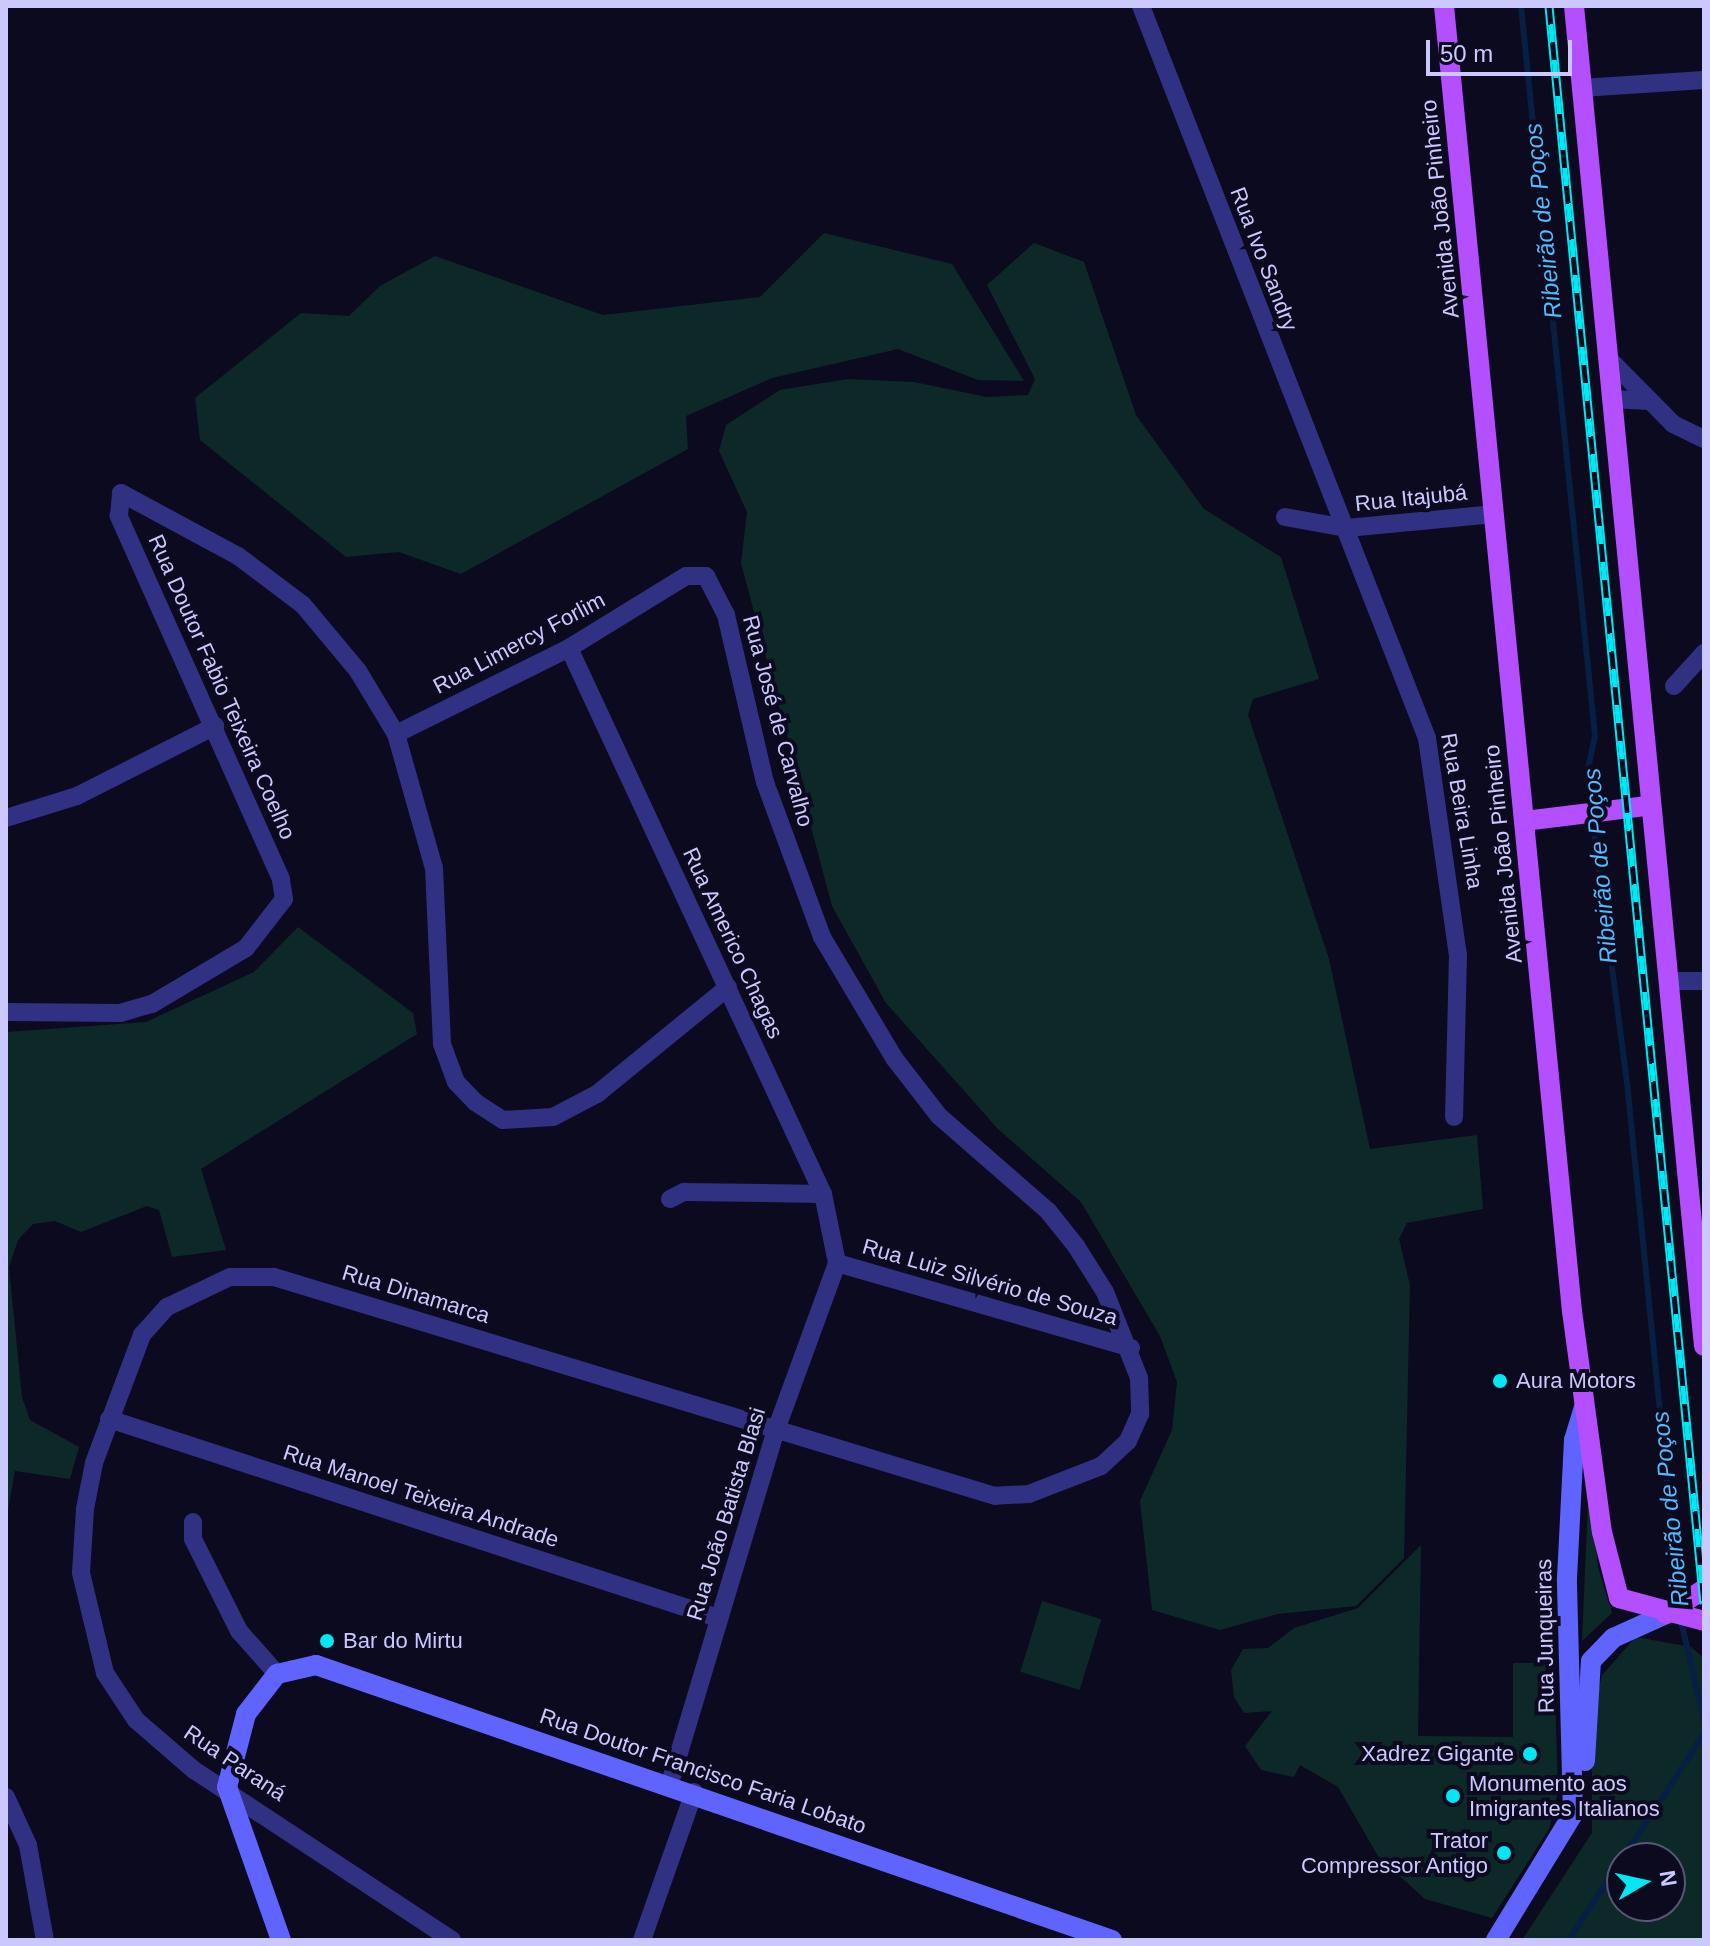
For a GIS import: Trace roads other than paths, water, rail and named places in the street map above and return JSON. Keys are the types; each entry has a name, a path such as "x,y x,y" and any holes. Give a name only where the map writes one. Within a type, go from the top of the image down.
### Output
{"main road":[{"name":"Avenida João Pinheiro","path":"1444,6 1584,1408 1611,1583 1619,1598 1644,1616 1698,1607"},
{"path":"1574,6 1611,399 1637,807 1669,981 1699,1244 1704,1346"},
{"path":"1524,821 1637,807"}],"street":[{"name":"Rua Ivo Sandry","path":"1141,6 1347,528"},
{"path":"1581,88 1704,80"},
{"path":"1607,357 1650,401 1704,439"},
{"path":"1611,399 1650,401"},
{"name":"Rua Doutor Fabio Teixeira Coelho","path":"6,1012 120,1013 152,1004 246,948 284,899 215,726 119,516 121,493 238,556 303,605 358,671 396,734"},
{"name":"Rua Itajubá","path":"1285,517 1347,528 1494,514"},
{"name":"Rua Beira Linha","path":"1347,528 1427,738 1444,821 1458,955 1454,1117"},
{"name":"Rua Limercy Forlim","path":"396,734 569,648 686,576 706,576"},
{"name":"Rua José de Carvalho","path":"706,576 726,615 765,782 822,937 894,1058 939,1116 1048,1211 1076,1246 1131,1348 1140,1414 1128,1441 1101,1466 1029,1494 947,1486 776,1430"},
{"name":"Rua Americo Chagas","path":"569,648 823,1194 837,1263"},
{"path":"1674,686 1704,653"},
{"path":"6,818 77,796 215,726"},
{"path":"396,734 434,868 442,1044 456,1082 475,1102 503,1120 553,1117 597,1094 728,987"},
{"path":"1669,981 1704,981"},
{"path":"670,1199 684,1192 823,1194"},
{"name":"Rua Luiz Silvério de Souza","path":"837,1263 1131,1348"},
{"name":"Rua João Batista Blasi","path":"670,1783 776,1430 837,1263"},
{"name":"Rua Dinamarca","path":"109,1419 142,1335 167,1307 230,1277 274,1277 776,1430"},
{"name":"Rua Junqueiras","path":"1496,1940 1573,1814 1567,1578 1574,1440 1584,1408"},
{"name":"Rua Manoel Teixeira Andrade","path":"109,1419 718,1618"},
{"name":"Rua Paraná","path":"109,1419 85,1509 88,1622 105,1673 136,1720 227,1787 452,1940"},
{"path":"193,1522 193,1539 231,1617 277,1674 246,1714 227,1787 281,1940"},
{"name":"Rua Junqueiras","path":"1512,1940 1586,1817 1591,1661 1613,1638 1644,1616"},
{"name":"Rua Doutor Francisco Faria Lobato","path":"277,1674 316,1665 670,1783 1112,1940"},
{"path":"642,1940 694,1792"},
{"path":"6,1797 28,1845 45,1940"}],"waterway":[{"name":"Ribeirão de Poços","path":"1521,6 1595,736 1587,775 1628,1092 1679,1602"},
{"name":"Ribeirão de Poços","path":"1681,1621 1704,1721"},
{"path":"1569,1940 1704,1734"}],"railway":[{"path":"1549,6 1704,1604"}],"place":[{"name":"Aura Motors","path":"1500,1381"},
{"name":"Bar do Mirtu","path":"327,1641"},
{"name":"Xadrez Gigante","path":"1530,1754"},
{"name":"Monumento aos Imigrantes Italianos","path":"1453,1796"},
{"name":"Trator Compressor Antigo","path":"1504,1853"}]}
